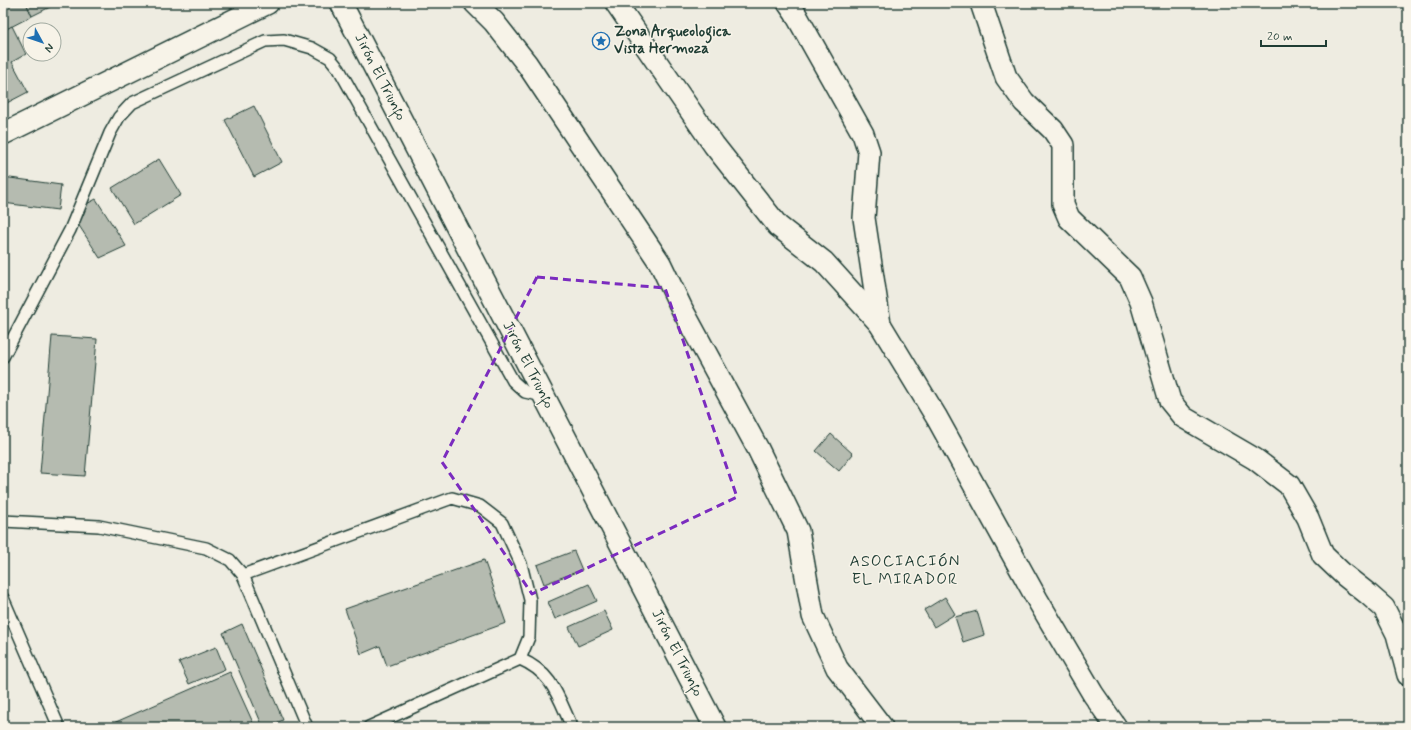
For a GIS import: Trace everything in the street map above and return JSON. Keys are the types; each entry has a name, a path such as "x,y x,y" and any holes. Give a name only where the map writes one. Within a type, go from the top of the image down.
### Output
{"street":[{"path":"3,134 268,3"},
{"name":"Jirón El Triunfo","path":"341,3 715,727"},
{"path":"475,3 494,22 527,64 660,264 682,309 758,449 798,531 813,616 837,668 882,727"},
{"path":"616,3 714,145 778,226 824,262 880,324 937,418 1049,619 1093,694 1116,727"},
{"path":"788,3 863,134 868,152 864,218 880,324"},
{"path":"981,3 1006,77 1024,102 1053,130 1063,146 1063,204 1069,218 1130,277 1141,302 1170,401 1183,417 1255,459 1290,485 1308,518 1323,555 1344,575 1384,608 1397,634 1408,675"}],"lane":[{"path":"3,357 70,230 110,133 119,117 132,103 265,41 284,40 312,48 330,58 339,69 513,381 525,392 544,396"},
{"path":"243,575 452,498 480,506 502,523 521,564 530,600 529,637 520,659 369,727"},
{"path":"3,521 99,526 206,548 230,560 243,575 307,727"},
{"path":"3,598 59,727"},
{"path":"520,659 535,667 549,680 572,727"}],"highlighted area":[{"path":"537,277 665,288 737,497 532,594 442,462"}],"building":[{"path":"3,3 26,3 32,16 3,31"},
{"path":"26,3 58,3 32,16"},
{"path":"12,26 22,46 22,56 12,62 28,92 3,105 3,31"},
{"path":"254,106 282,162 254,177 225,120"},
{"path":"159,159 181,195 134,224 112,188"},
{"path":"3,177 61,185 58,210 3,203"},
{"path":"96,199 126,246 100,258 78,224 79,208"},
{"path":"52,336 97,339 85,476 40,473"},
{"path":"831,434 853,454 839,471 816,451"},
{"path":"574,551 582,570 544,584 537,565"},
{"path":"484,560 506,623 387,666 380,646 361,654 345,609"},
{"path":"589,584 597,601 555,619 548,602"},
{"path":"945,597 955,614 934,627 924,610"},
{"path":"604,611 613,630 578,646 569,627"},
{"path":"977,611 984,635 963,642 955,617"},
{"path":"242,624 283,720 266,727 263,727 223,633"},
{"path":"216,647 225,669 189,684 179,662"},
{"path":"230,672 255,727 110,727 109,725"}],"place":[{"name":"Zona Arqueologica Vista Hermoza","path":"601,41"}],"district":[{"name":"ASOCIACIÓN EL MIRADOR","path":"905,570"}]}
